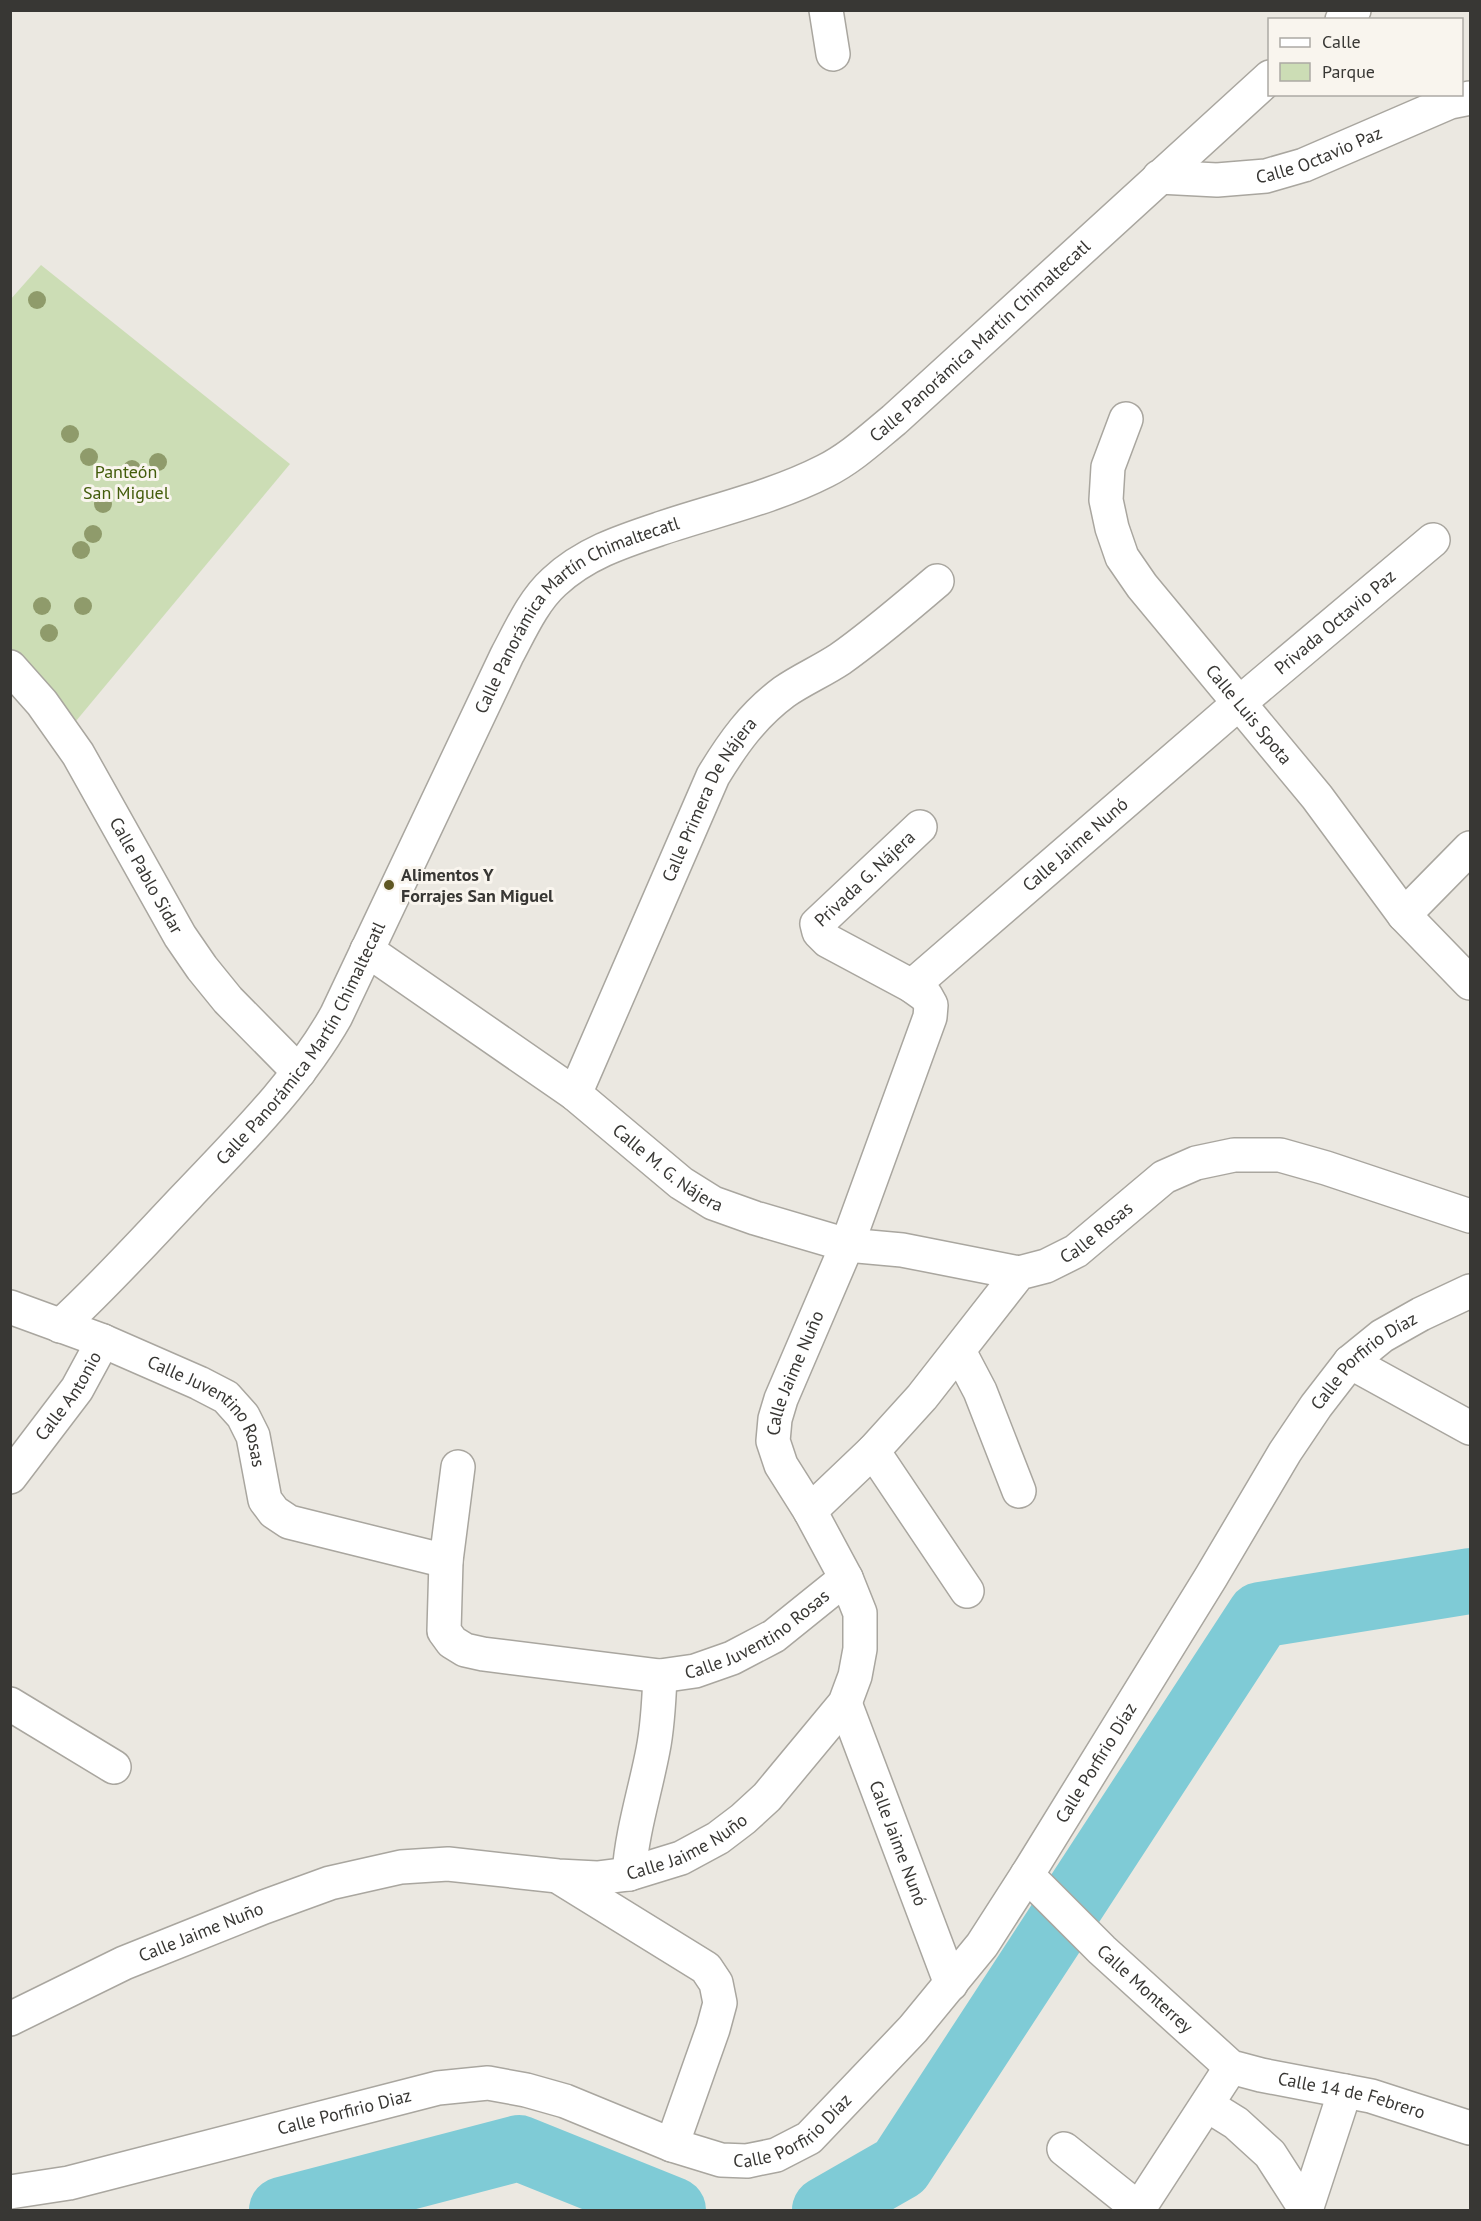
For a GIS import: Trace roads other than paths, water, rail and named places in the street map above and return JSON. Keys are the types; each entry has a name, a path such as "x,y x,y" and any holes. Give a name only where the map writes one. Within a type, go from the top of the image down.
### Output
{"street":[{"path":"826,10 833,54"},
{"name":"Calle Panorámica Martín Chimaltecatl","path":"60,1326 86,1302 210,1172 299,1072 320,1044 368,950 507,655 530,614 552,584 582,560 614,544 779,490 825,471 856,452 894,420 1268,78"},
{"name":"Calle Octavio Paz","path":"1159,177 1217,180 1266,176 1304,165 1450,102 1470,98"},
{"name":"Calle Luis Spota","path":"1126,418 1108,467 1106,500 1122,557 1142,586 1317,797 1404,915 1470,983"},
{"name":"Privada Octavio Paz","path":"1238,704 1433,540"},
{"name":"Calle Primera De Nájera","path":"575,1094 713,776 732,744 756,715 785,691 838,660 888,623 937,581"},
{"name":"Calle Pablo Sidar","path":"10,668 42,703 78,754 180,936 202,968 228,1000 299,1072"},
{"name":"Calle Jaime Nunó","path":"912,986 1238,704"},
{"name":"Privada G. Nájera","path":"912,986 828,941 819,932 817,924 920,827"},
{"path":"1404,915 1470,848"},
{"name":"Calle M. G. Nájera","path":"368,950 575,1094 681,1183 713,1203 847,1245 902,1250 1019,1273"},
{"name":"Calle Jaime Nuño","path":"10,2019 124,1963 330,1883 401,1867 448,1864 558,1876 597,1878 629,1874 681,1858 718,1838 767,1797 845,1703 855,1676 860,1649 860,1613 846,1578 810,1511 781,1465 773,1441 775,1419 785,1389 847,1245 930,1017 931,1005 926,996 912,986"},
{"name":"Calle Rosas","path":"1019,1273 1046,1266 1076,1251 1164,1177 1196,1163 1234,1155 1280,1155 1470,1216"},
{"path":"810,1511 873,1451 922,1397 1019,1273"},
{"name":"Calle Porfirio Díaz","path":"672,2145 720,2160 747,2161 776,2155 809,2138 913,2029 982,1945 1028,1875 1285,1452 1316,1406 1350,1362 1382,1336 1421,1314 1470,1291"},
{"name":"Calle Juventino Rosas","path":"10,1307 103,1341 226,1397 243,1416 252,1436 265,1500 274,1512 289,1522 446,1561"},
{"name":"Calle Antonio","path":"10,1477 77,1389 103,1341"},
{"path":"959,1351 980,1391 1019,1491"},
{"path":"1350,1362 1470,1428"},
{"path":"873,1451 967,1591"},
{"name":"Calle Juventino Rosas","path":"458,1467 446,1561 444,1631 452,1642 465,1650 660,1676 695,1671 732,1658 774,1636 846,1578"},
{"name":"Calle Juventino Rosas","path":"629,1874 636,1824 653,1749 660,1676"},
{"name":"Calle Jaime Nunó","path":"845,1703 951,1984"},
{"path":"10,1704 114,1767"},
{"name":"Calle Monterrey","path":"1028,1875 1102,1950 1231,2067"},
{"path":"558,1876 685,1953 706,1968 716,1983 720,2002 713,2028 672,2145"},
{"path":"1064,2149 1138,2210 1231,2067"},
{"name":"Calle 14 de Febrero","path":"1231,2067 1371,2096 1470,2128"},
{"name":"Calle Porfirio Diaz","path":"10,2192 69,2183 438,2088 488,2083 526,2090 565,2101 672,2145"},
{"path":"1306,2210 1345,2091"},
{"path":"1207,2105 1236,2123 1270,2154 1306,2210"}],"waterway":[{"path":"825,2210 900,2167 1260,1615 1470,1581"},
{"path":"282,2210 519,2148 673,2210"}],"place":[{"name":"Alimentos Y Forrajes San Miguel","path":"389,885"}],"park label":[{"name":"Panteón San Miguel","path":"126,482"}]}
